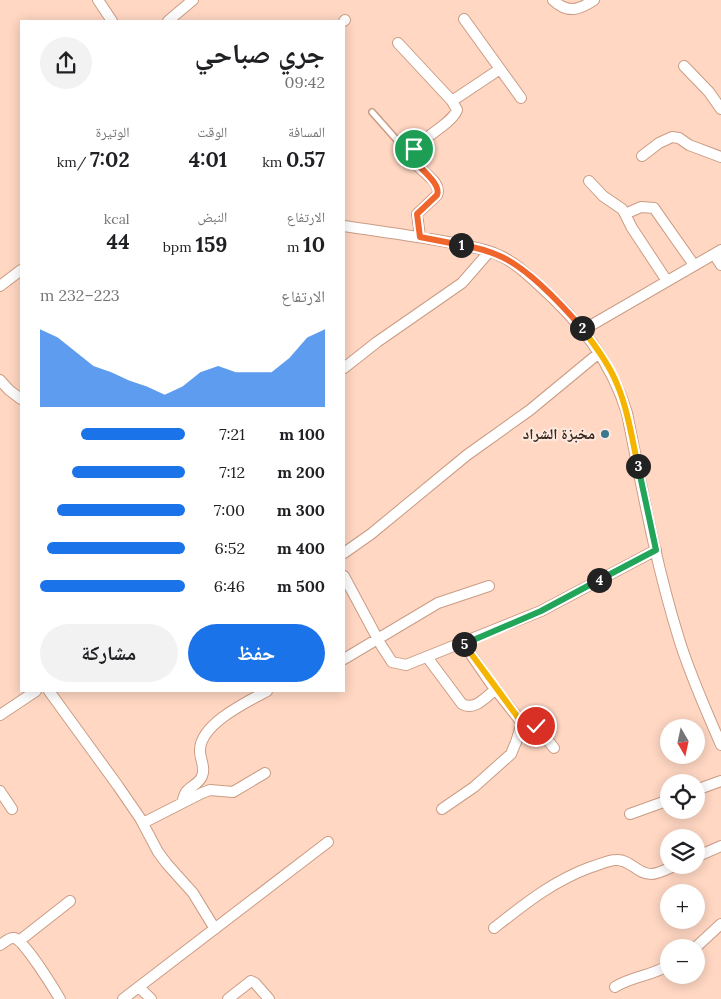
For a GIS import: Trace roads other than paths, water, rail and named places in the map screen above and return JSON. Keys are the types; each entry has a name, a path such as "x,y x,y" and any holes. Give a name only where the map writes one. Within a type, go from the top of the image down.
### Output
{"street":[{"path":"98,0 111,20"},
{"path":"169,20 193,0"},
{"path":"553,0 559,6 575,10 594,0"},
{"path":"464,19 521,98"},
{"path":"398,43 456,106 456,113 414,149 411,156 436,185 439,192 417,214 419,233"},
{"path":"684,66 709,92 721,109"},
{"path":"452,101 500,68"},
{"path":"642,156 659,143 672,137 679,138 690,145 721,157"},
{"path":"589,181 603,196 619,207 625,214 632,228 667,281"},
{"path":"625,214 641,207 654,208 694,265"},
{"path":"345,226 419,233 490,252 511,262 528,275 560,304 583,330 617,384 627,413 656,550 684,656 721,745"},
{"path":"345,367 377,342 462,283 490,252"},
{"path":"583,330 717,252 721,265"},
{"path":"0,286 20,271"},
{"path":"345,552 378,529 466,455 530,410 599,353"},
{"path":"0,380 8,390 20,398"},
{"path":"345,578 392,662 406,665 541,611 656,550"},
{"path":"345,658 438,603 488,586"},
{"path":"464,643 496,690 522,723 536,726 554,748"},
{"path":"427,658 462,704 467,707 474,706 496,690"},
{"path":"0,715 34,692"},
{"path":"49,692 118,786 143,823 158,852 193,893 215,929"},
{"path":"182,802 186,792 201,779 204,773 200,751 202,741 208,731 221,718 265,692"},
{"path":"442,809 474,787 510,754 522,723"},
{"path":"143,823 182,802 210,790 233,792 265,773"},
{"path":"705,787 721,781"},
{"path":"0,791 12,809"},
{"path":"630,814 660,803"},
{"path":"123,999 328,842"},
{"path":"705,853 721,846"},
{"path":"494,928 546,888 572,874 604,863 616,860 623,861 638,871 654,874 660,872"},
{"path":"19,941 70,900"},
{"path":"705,939 721,924"},
{"path":"0,946 9,939 14,938 19,941 60,999"},
{"path":"615,987 624,981 647,975 660,969"},
{"path":"228,999 251,981 255,982 270,999"},
{"path":"139,987 151,999"}],"lane":[{"path":"372,112 411,156"}],"place":[{"name":"مخبزة الشراد","path":"605,434"}]}
